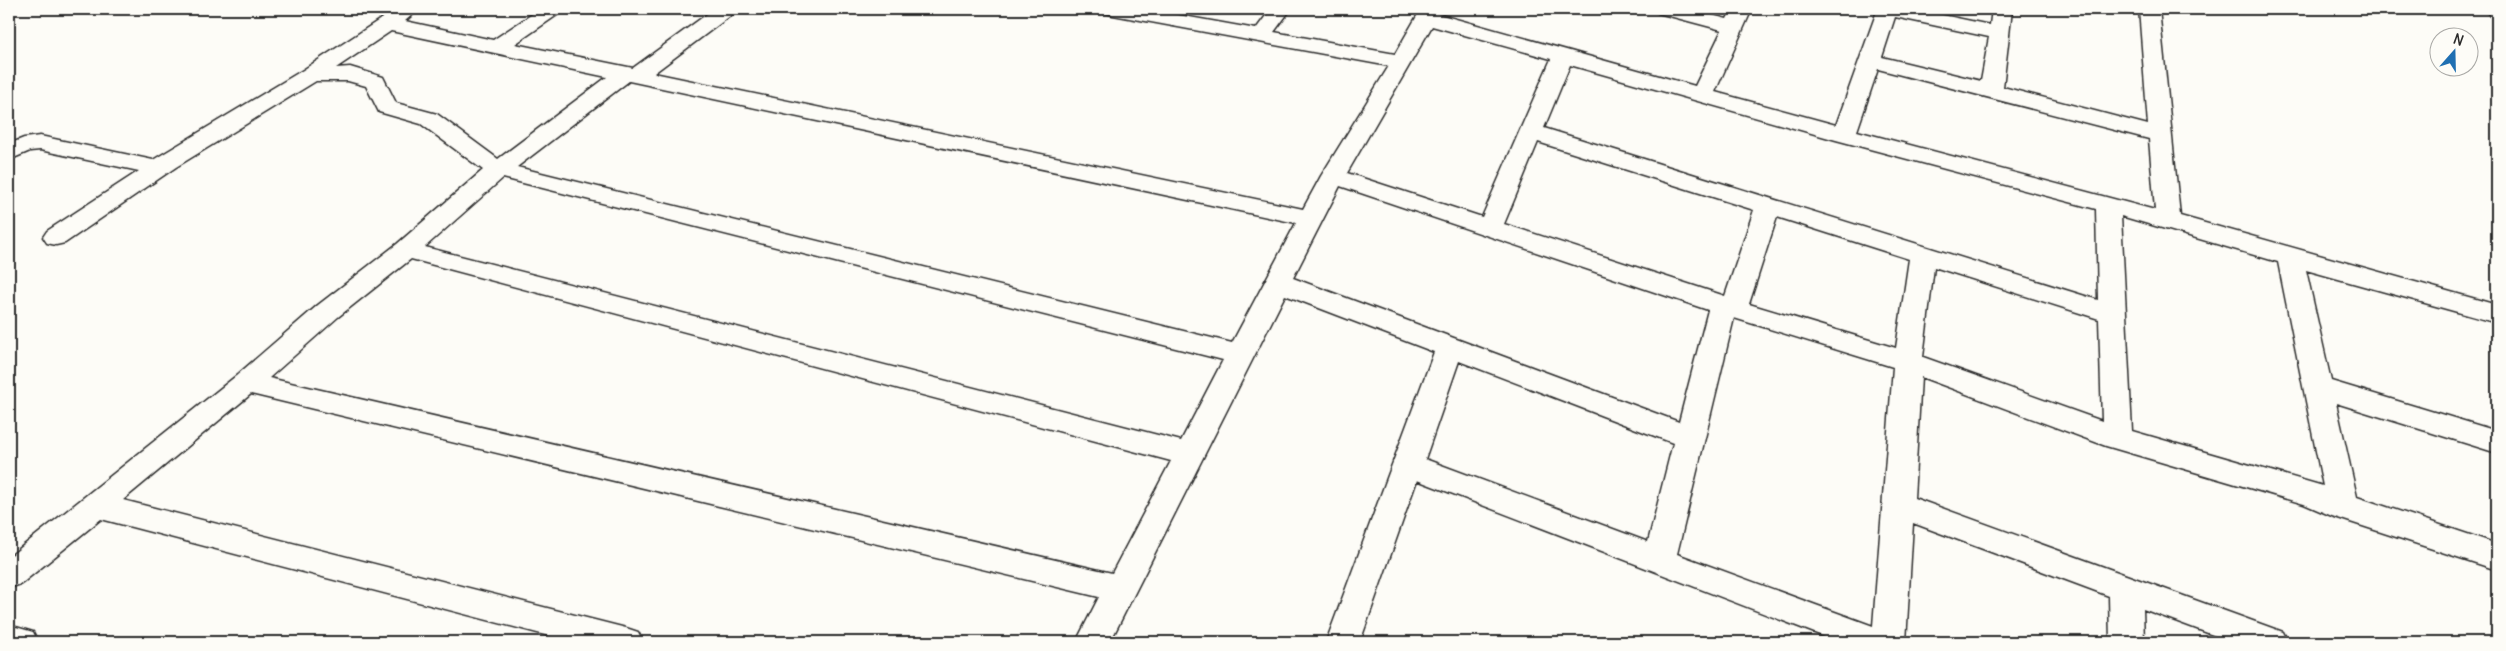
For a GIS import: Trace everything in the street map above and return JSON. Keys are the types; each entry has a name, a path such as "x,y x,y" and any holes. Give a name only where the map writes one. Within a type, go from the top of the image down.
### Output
{"street":[{"path":"56,237 165,165 312,74 410,9"},
{"path":"498,46 553,9"},
{"path":"9,575 246,383 328,311 406,250 498,170 724,9"},
{"path":"1113,9 1402,62"},
{"path":"1261,36 1281,9"},
{"path":"1665,9 1738,18 1702,95"},
{"path":"1844,134 1887,9 2000,33"},
{"path":"1993,91 2002,9"},
{"path":"2149,9 2168,221"},
{"path":"1093,642 1188,454 1333,176 1402,62 1428,13 1563,56 2168,221 2497,314"},
{"path":"387,24 1311,218"},
{"path":"1490,228 1563,56"},
{"path":"1870,60 2161,135"},
{"path":"312,74 350,74 375,82 387,107 428,119 498,170 1240,355"},
{"path":"1531,132 2112,314"},
{"path":"9,134 150,168 165,165"},
{"path":"9,154 24,145 40,142"},
{"path":"1333,176 1728,307 1908,362 2117,438 2310,494 2497,557"},
{"path":"1660,560 1690,438 1728,307 1768,206"},
{"path":"2108,206 2117,438"},
{"path":"406,250 1188,454"},
{"path":"1889,642 1908,362 1923,255"},
{"path":"2290,257 2343,506"},
{"path":"1278,282 1690,438"},
{"path":"1343,642 1450,347"},
{"path":"246,383 1120,588"},
{"path":"2318,387 2497,442"},
{"path":"1408,464 1877,642"},
{"path":"95,505 626,642"},
{"path":"1899,505 2271,642"},
{"path":"2125,588 2127,642"},
{"path":"9,639 21,642"}]}
